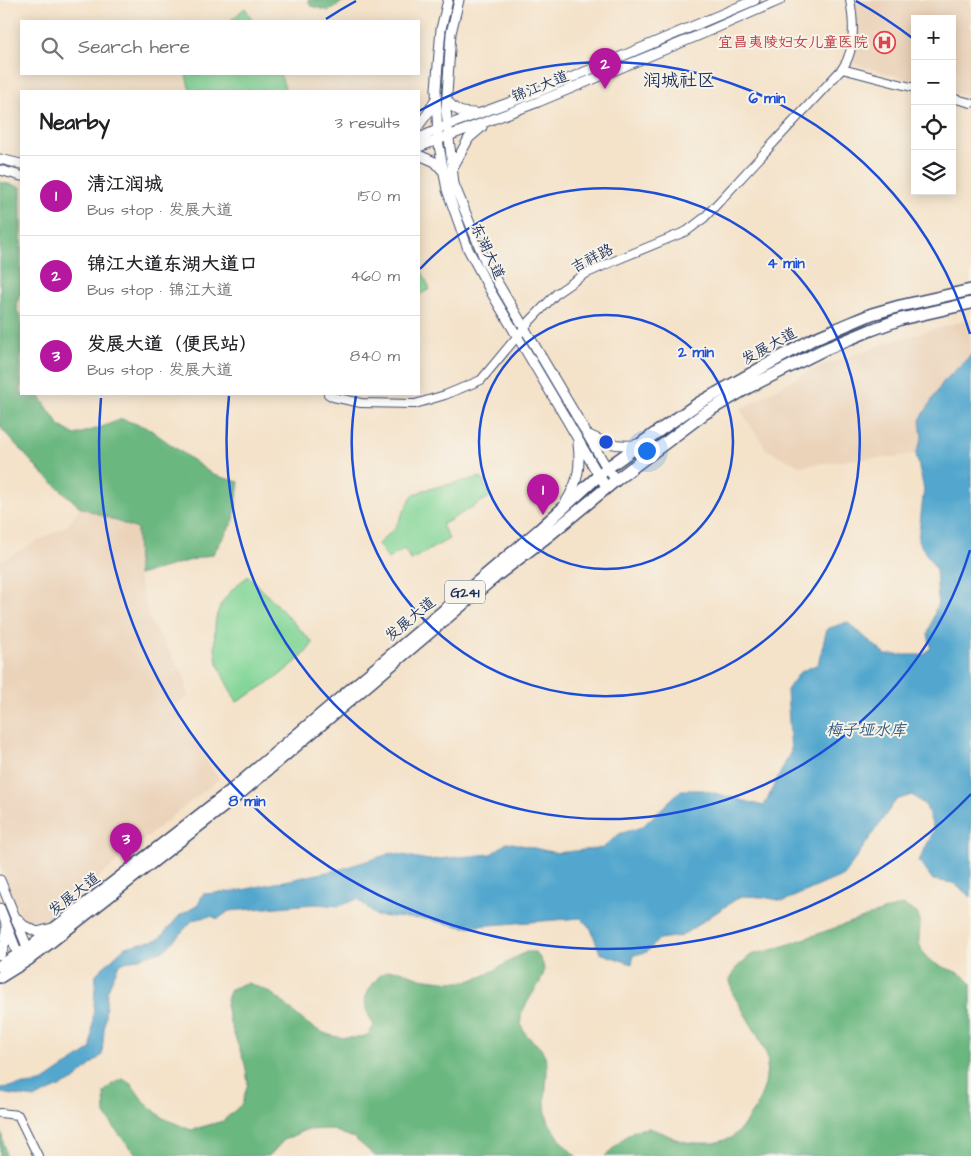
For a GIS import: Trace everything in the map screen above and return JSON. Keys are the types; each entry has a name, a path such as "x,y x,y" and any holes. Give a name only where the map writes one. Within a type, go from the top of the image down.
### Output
{"highway":[{"name":"发展大道","path":"0,977 57,926 233,789 539,530 603,472 641,444 699,403 813,339 872,314 971,290"},
{"name":"发展大道","path":"0,966 25,954 238,795 496,576 548,536 611,483 705,413 749,387 822,350 901,319 971,303"}],"main road":[{"name":"东湖大道","path":"448,0 441,29 436,88 438,140 448,170 486,263 587,434 603,472"},
{"name":"东湖大道","path":"459,0 451,33 446,110 449,136 448,190 468,249 578,439 611,483"},
{"name":"锦江大道","path":"420,138 448,125 553,86 755,0"},
{"name":"锦江大道","path":"420,147 538,102 780,0"},
{"path":"420,124 436,98"},
{"path":"447,100 454,108 464,113 481,114"},
{"path":"420,155 448,170 469,138 487,122"},
{"path":"0,159 20,164"},
{"path":"0,170 20,176"},
{"path":"587,434 611,445 629,446 641,444"},
{"path":"561,510 572,491 578,474 580,457 578,439"},
{"path":"0,880 14,916 25,954"},
{"path":"0,908 5,922 25,954"},
{"path":"14,916 23,925 37,932 57,926"},
{"path":"0,956 6,940 5,922"}],"street":[{"name":"吉祥路","path":"330,395 361,403 415,404 445,395 481,380 524,328 557,293 583,276 614,261 687,231 704,218 842,69 850,54 852,25 850,0"},
{"path":"842,69 911,87"},
{"path":"956,99 971,103"},
{"path":"0,1112 18,1115 38,1156"}],"shaded area":[{"name":"宜昌夷陵妇女儿童医院","path":"854,0 971,0 971,97 956,93 956,15 911,15 911,80 853,64"},
{"path":"971,319 971,355 943,382 920,420 922,438 916,454 799,466 766,449 740,409 811,370 892,341"},
{"path":"80,507 137,529 138,575 149,619 185,677 188,697 174,706 219,779 45,922 20,917 0,866 0,561 68,525"}],"green space":[{"path":"308,0 345,0 329,11 311,6"},
{"path":"245,8 252,20 231,20"},
{"path":"186,75 280,75 286,90 190,90"},
{"path":"0,182 20,187 20,294 17,311 20,315 20,395 39,395 60,426 75,435 122,419 148,428 213,475 239,482 234,520 213,554 138,575 137,529 80,507 40,471 0,427"},
{"path":"420,267 430,289 420,294"},
{"path":"481,477 491,496 442,525 449,539 411,560 404,549 388,559 378,544 395,528 412,496 424,490"},
{"path":"249,576 313,643 304,655 275,679 237,702 217,660 215,624 219,609 226,598 235,587"},
{"path":"903,905 917,913 920,923 919,942 925,955 931,961 966,978 971,984 971,1156 605,1156 635,1130 649,1128 678,1140 691,1143 714,1143 731,1138 741,1129 757,1106 765,1085 768,1058 758,1036 733,994 730,980 736,968 751,955 775,949"},
{"path":"526,952 535,952 541,959 544,972 539,985 521,1015 521,1023 526,1034 542,1050 545,1056 547,1071 545,1103 548,1121 564,1144 576,1156 375,1156 354,1138 330,1129 305,1130 284,1140 269,1156 138,1156 121,1137 105,1114 104,1092 112,1084 123,1079 132,1085 144,1102 163,1118 191,1130 223,1121 242,1104 248,1083 245,1064 231,1026 226,1005 229,990 240,985 248,983 271,993 304,1021 326,1034 351,1038 368,1035 374,1026 366,1006 366,997 376,980 385,972 396,970 421,978 440,981 469,981 486,975"},
{"path":"0,1126 6,1156 0,1156"}],"water":[{"name":"梅子垭水库","path":"971,355 971,897 953,883 933,880 919,861 934,830 926,806 912,795 896,800 844,875 784,901 741,896 681,936 659,939 647,952 634,955 632,964 600,953 591,929 581,918 464,927 426,919 376,916 358,899 340,906 314,904 229,911 218,919 211,916 193,920 165,950 119,964 107,992 102,1055 73,1081 35,1098 0,1093 0,1088 41,1083 91,1049 96,974 125,947 159,939 179,916 198,905 203,894 238,891 341,869 392,853 428,860 491,854 508,842 556,853 603,848 619,834 642,827 681,790 703,790 764,806 791,751 787,690 800,672 818,664 827,629 847,622 886,655 924,655 931,647 928,634 938,602 936,569 918,541 924,489 916,454 922,438 920,420 943,382"}],"place":[{"name":"宜昌夷陵妇女儿童医院","path":"884,42"},
{"name":"锦江大道东湖大道口","path":"605,89"},
{"name":"清江润城","path":"543,515"},
{"name":"发展大道（便民站）","path":"126,864"}],"district":[{"name":"润城社区","path":"679,80"}]}
